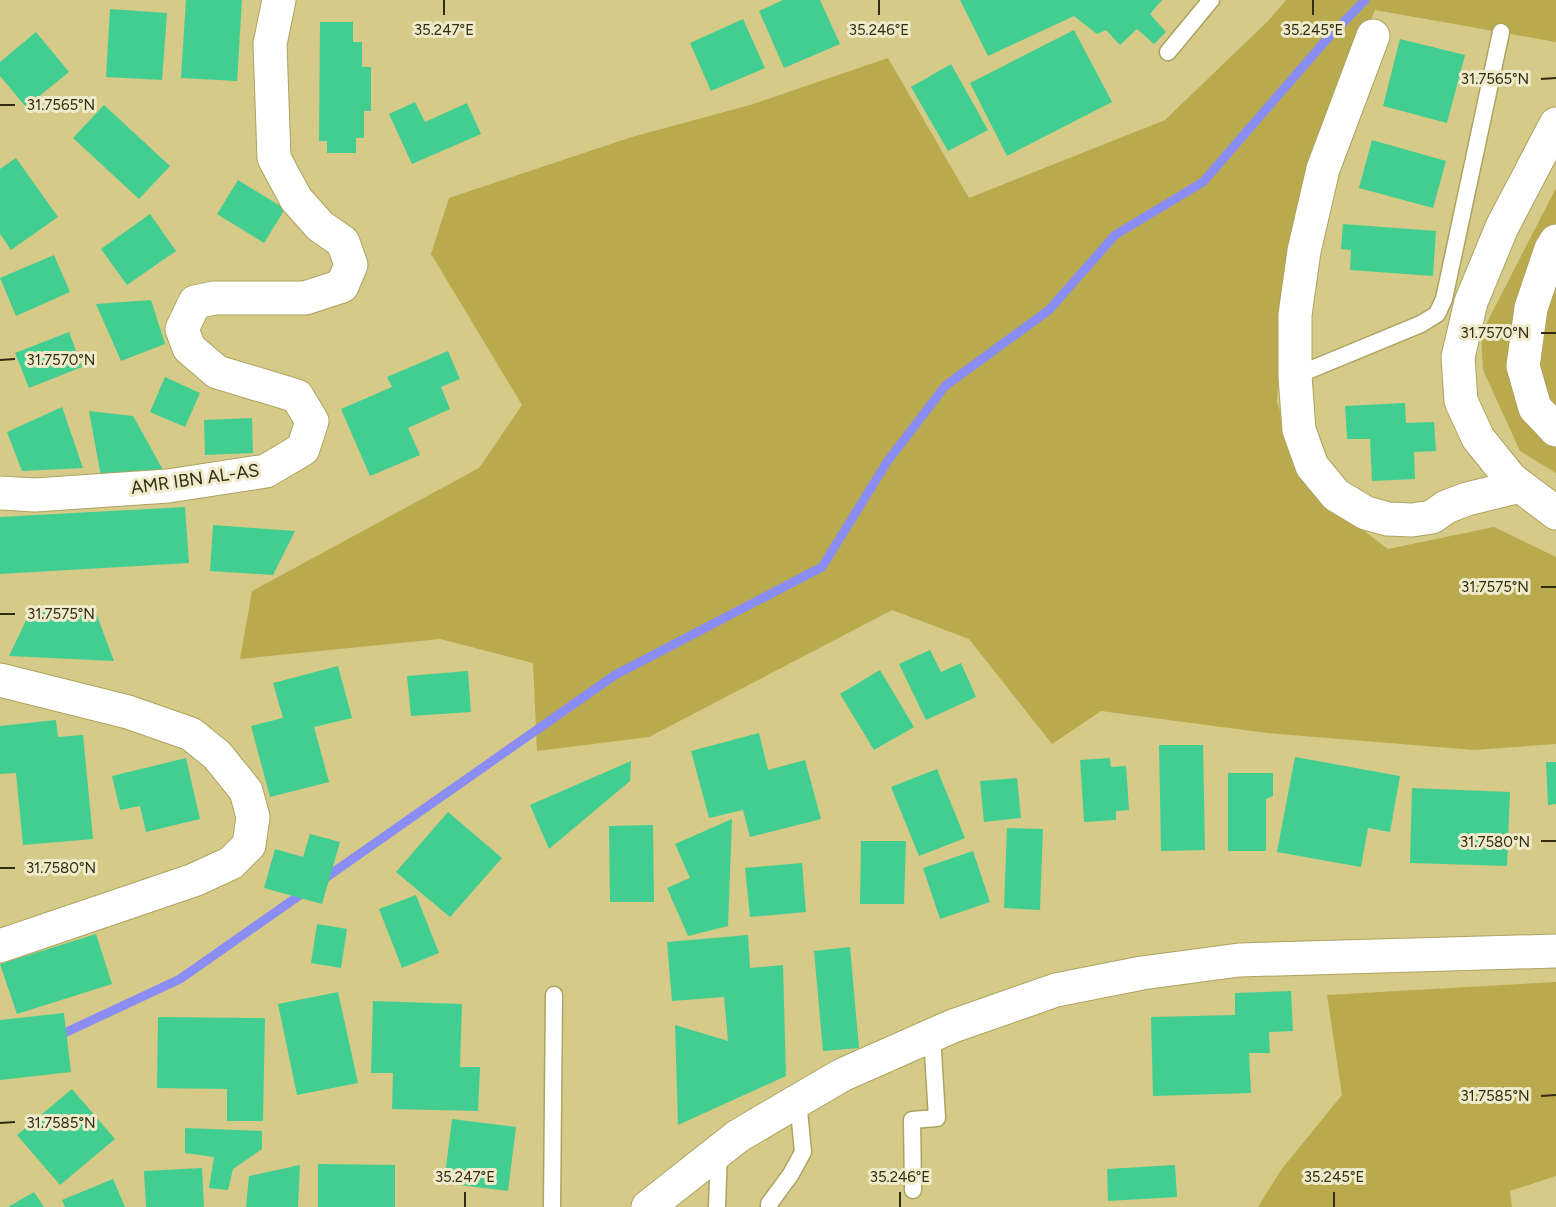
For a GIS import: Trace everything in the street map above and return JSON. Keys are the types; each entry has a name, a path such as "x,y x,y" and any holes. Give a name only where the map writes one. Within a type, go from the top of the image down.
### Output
{"street":[{"name":"AMR IBN AL-AS","path":"0,493 35,495 168,486 266,471 303,449 312,421 297,396 217,372 189,348 182,329 195,302 214,297 305,298 342,286 351,265 343,242 320,226 296,199 274,158 270,44 279,0"},
{"path":"1373,36 1323,169 1304,250 1295,315 1295,376 1299,430 1312,466 1336,495 1366,513 1388,519 1412,520 1432,517 1446,507 1467,499 1520,486"},
{"path":"1556,124 1502,227 1471,302 1458,357 1461,401 1478,438 1511,479 1556,513"},
{"path":"1556,241 1551,249 1531,308 1523,366 1535,408 1556,430"},
{"path":"0,680 128,712 191,734 217,755 246,791 253,817 249,845 231,863 194,880 0,946"},
{"path":"648,1207 738,1136 842,1075 953,1026 1056,990 1142,973 1239,960 1556,951"}],"lane":[{"path":"1168,51 1211,0"},
{"path":"1295,376 1421,324 1437,314 1444,299 1501,33"},
{"path":"552,1207 554,995"},
{"path":"913,1190 912,1120 937,1118 932,1035"},
{"path":"769,1207 768,1204 791,1174 803,1152 798,1100"},
{"path":"717,1207 719,1150"}],"shaded area":[{"path":"1286,0 1556,0 1556,42 1375,10 1308,168 1283,306 1277,402 1308,489 1388,549 1494,527 1556,557 1556,744 1474,750 1267,733 1101,711 1052,744 969,639 892,610 649,737 537,751 533,663 440,639 240,659 252,591 479,468 522,405 431,254 449,198 632,137 750,105 888,58 969,198 1165,120 1268,21"},
{"path":"1556,188 1556,473 1520,451 1483,370 1481,334"},
{"path":"1556,982 1556,1176 1510,1191 1512,1207 1258,1207 1281,1170 1342,1095 1327,995"}],"building":[{"path":"186,0 242,0 237,81 181,78"},
{"path":"783,0 820,0 840,44 784,68 759,11"},
{"path":"960,0 1162,0 1150,14 1166,32 1154,44 1137,29 1120,45 1106,30 1097,34 1074,16 988,56"},
{"path":"110,9 167,13 162,80 106,77"},
{"path":"743,19 765,68 711,91 690,43"},
{"path":"320,22 353,22 353,42 362,42 362,67 371,67 371,111 364,111 364,138 356,138 356,153 327,153 327,141 319,141"},
{"path":"1074,30 1112,102 1007,156 970,83"},
{"path":"36,32 69,72 26,107 0,76 0,62"},
{"path":"1400,39 1465,55 1447,123 1383,106"},
{"path":"951,64 988,130 948,151 911,87"},
{"path":"415,102 425,122 467,103 481,134 412,164 389,114"},
{"path":"104,105 170,166 139,199 73,138"},
{"path":"1372,140 1446,161 1433,208 1359,188"},
{"path":"16,158 58,217 11,250 0,234 0,169"},
{"path":"238,180 285,209 264,243 217,214"},
{"path":"150,214 176,251 127,285 101,249"},
{"path":"1343,224 1436,231 1433,276 1350,270 1351,250 1341,249"},
{"path":"54,255 70,292 16,316 0,278"},
{"path":"151,300 165,344 121,361 96,304"},
{"path":"69,332 82,367 29,388 15,353"},
{"path":"448,351 460,379 441,387 450,409 408,428 420,455 370,476 341,409 392,387 387,377"},
{"path":"165,377 200,393 185,427 150,412"},
{"path":"1405,403 1406,423 1434,422 1436,451 1414,452 1415,479 1372,481 1370,439 1347,439 1345,406"},
{"path":"62,407 83,468 22,471 7,432"},
{"path":"89,411 133,416 167,477 102,482"},
{"path":"252,418 253,453 205,455 204,420"},
{"path":"185,507 189,563 0,574 0,517"},
{"path":"213,525 295,531 273,575 210,571"},
{"path":"32,608 96,613 114,661 9,656"},
{"path":"930,650 941,672 961,663 976,697 926,720 899,664"},
{"path":"338,666 352,718 314,727 329,782 270,797 251,726 283,718 273,683"},
{"path":"880,670 914,727 874,750 840,694"},
{"path":"468,671 471,712 411,716 407,676"},
{"path":"56,720 58,737 83,735 93,839 23,845 16,773 0,774 0,726"},
{"path":"759,733 768,770 805,760 821,819 750,837 743,810 709,818 691,751"},
{"path":"1159,745 1203,745 1205,850 1161,851"},
{"path":"1295,757 1400,776 1390,832 1368,828 1361,867 1277,852"},
{"path":"186,758 200,819 146,832 140,806 120,810 112,776"},
{"path":"1110,758 1111,767 1126,766 1129,810 1116,811 1116,820 1084,822 1080,760"},
{"path":"631,761 630,781 549,849 530,805"},
{"path":"1546,762 1556,762 1556,804 1548,805"},
{"path":"937,769 965,838 919,856 891,787"},
{"path":"1228,773 1273,773 1273,796 1266,799 1266,851 1228,851"},
{"path":"1017,778 1021,818 984,822 980,781"},
{"path":"1412,788 1510,792 1507,866 1410,863"},
{"path":"448,812 502,858 450,917 396,872"},
{"path":"732,819 728,926 688,936 667,888 690,878 675,844"},
{"path":"653,825 654,902 610,902 609,826"},
{"path":"1007,828 1043,829 1040,910 1004,908"},
{"path":"310,834 340,842 322,904 264,888 275,849 303,857"},
{"path":"861,841 906,841 904,904 860,904"},
{"path":"973,851 990,902 940,919 923,868"},
{"path":"802,863 806,912 750,917 745,868"},
{"path":"416,895 439,953 402,968 379,909"},
{"path":"317,924 347,929 341,968 311,963"},
{"path":"96,934 112,984 17,1014 0,964"},
{"path":"748,935 750,968 783,965 786,1076 678,1125 675,1025 728,1041 724,997 672,1001 667,942"},
{"path":"850,947 859,1048 823,1051 814,951"},
{"path":"1291,991 1293,1031 1269,1032 1270,1053 1249,1053 1251,1093 1153,1096 1151,1017 1235,1015 1235,993"},
{"path":"338,992 358,1083 297,1095 278,1004"},
{"path":"373,1001 462,1004 460,1067 480,1067 478,1111 392,1109 393,1073 371,1073"},
{"path":"64,1013 71,1072 0,1080 0,1020"},
{"path":"158,1017 265,1018 263,1121 227,1121 227,1089 157,1088"},
{"path":"72,1089 115,1139 60,1185 17,1135"},
{"path":"452,1119 516,1127 508,1191 444,1183"},
{"path":"185,1128 262,1131 262,1149 233,1169 228,1190 209,1188 214,1157 185,1153"},
{"path":"318,1164 395,1165 395,1207 318,1207"},
{"path":"300,1165 298,1207 246,1207 249,1176"},
{"path":"1175,1165 1177,1197 1108,1201 1107,1169"},
{"path":"202,1168 204,1207 146,1207 144,1171"},
{"path":"113,1179 125,1207 65,1207 62,1200"},
{"path":"34,1192 44,1207 8,1207"}],"waterway":[{"path":"321,881 615,675 822,567 887,462 945,386 1049,310 1115,235 1203,182 1327,39 1365,0"},
{"path":"56,1037 180,979 307,890"}]}
